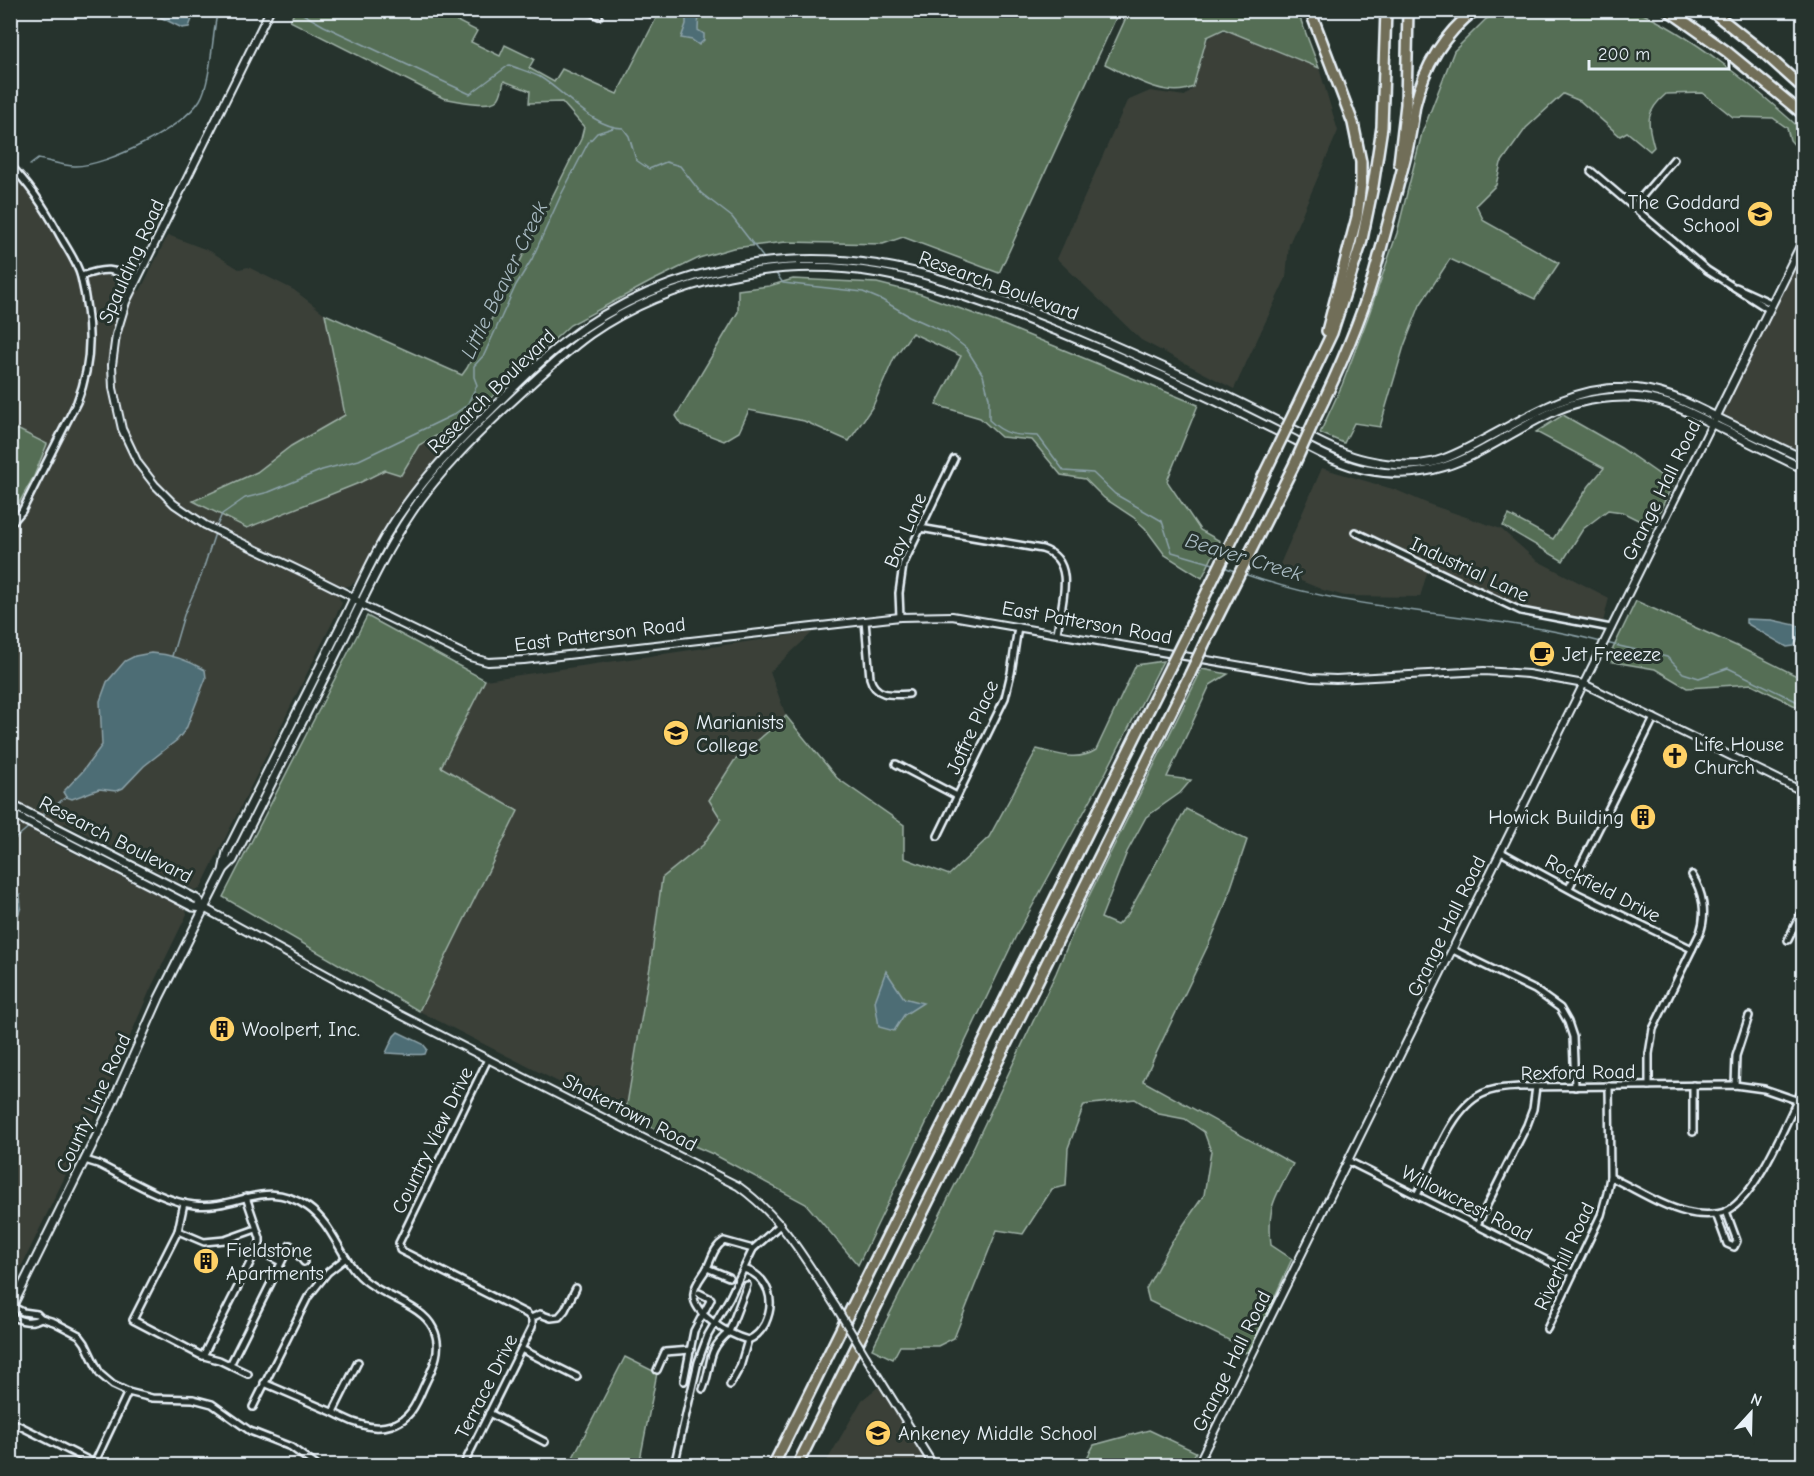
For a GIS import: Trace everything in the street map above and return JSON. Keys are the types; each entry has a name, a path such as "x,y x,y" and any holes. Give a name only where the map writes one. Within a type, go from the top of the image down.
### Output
{"highway":[{"path":"1310,10 1353,123 1361,162 1357,217 1320,361"},
{"path":"1380,10 1385,73"},
{"path":"773,1466 1186,635 1332,333 1361,244 1373,186 1382,127 1386,10"},
{"path":"1390,213 1400,162 1406,104 1408,10"},
{"path":"796,1466 1295,463 1341,366 1359,321 1406,156 1416,102 1426,71 1442,44 1461,21 1475,10"},
{"path":"1668,10 1726,51 1803,114"},
{"path":"1678,10 1744,60 1803,114"},
{"path":"1710,10 1763,52 1803,89"},
{"path":"1718,10 1775,56 1803,89"}],"main road":[{"name":"Grange Hall Road","path":"1714,420 1803,239"},
{"name":"Research Boulevard","path":"223,871 227,852 385,536 419,487 450,449 544,359 566,341 607,313 663,287 706,272 744,264 823,259 866,262 942,279 1116,346 1226,396 1335,450 1364,460 1394,465 1437,461 1463,451 1556,401 1580,393 1623,388 1643,389 1672,395 1803,468"},
{"name":"Research Boulevard","path":"204,908 223,871 233,860 394,540 428,490 481,431 546,369 591,333 625,314 689,287 724,277 790,268 830,268 875,273 922,283 995,308 1138,365 1213,399 1333,459 1363,469 1389,473 1429,471 1479,453 1557,410 1595,399 1620,397 1662,402 1714,420 1803,459"},
{"path":"274,759 282,763"},
{"name":"Research Boulevard","path":"10,804 197,899 204,908"},
{"name":"Research Boulevard","path":"10,813 193,907 204,908"},
{"name":"County Line Road","path":"12,1309 204,908"}],"street":[{"name":"Spaulding Road","path":"270,10 120,317 113,355 113,387 122,429 138,463 174,504 205,525 354,599"},
{"path":"587,10 599,16"},
{"path":"1633,207 1674,159"},
{"path":"10,165 21,176 47,212 77,267 87,303 90,328 84,385 33,492 22,511 10,525"},
{"path":"1591,171 1707,270 1770,306"},
{"path":"81,276 108,269 115,270 136,281"},
{"name":"Grange Hall Road","path":"1197,1466 1714,420"},
{"name":"Bay Lane","path":"900,617 899,593 904,560 954,459"},
{"path":"920,528 1032,547 1052,553 1060,562 1065,574 1057,633"},
{"name":"Industrial Lane","path":"1355,532 1507,606 1536,615 1611,628"},
{"name":"East Patterson Road","path":"354,599 470,657 488,662 524,660 900,617 952,616 1312,678 1344,679 1484,671 1528,674 1584,684 1803,792"},
{"path":"865,621 870,678 873,686 884,694 909,694"},
{"name":"Joffre Place","path":"938,836 1005,698 1018,627"},
{"path":"1569,888 1654,718"},
{"path":"896,764 957,796"},
{"name":"Rockfield Drive","path":"1501,852 1692,949"},
{"path":"1649,1086 1649,1054 1653,1029 1701,929 1704,914 1699,889 1692,875"},
{"path":"1788,940 1803,907"},
{"name":"Shakertown Road","path":"204,908 389,1009 734,1183 759,1201 781,1224 836,1306 934,1466"},
{"path":"1453,950 1535,990 1560,1008 1573,1037 1575,1087"},
{"path":"1735,1085 1736,1056 1749,1016"},
{"name":"Country View Drive","path":"488,1059 402,1236 399,1244 400,1250 532,1318"},
{"path":"1693,1085 1693,1132"},
{"name":"Rexford Road","path":"1417,1195 1454,1122 1468,1102 1494,1089 1735,1085 1764,1089 1796,1100"},
{"name":"Riverhill Road","path":"1547,1329 1601,1215 1608,1193 1610,1178 1609,1086"},
{"path":"1610,1178 1675,1209 1699,1214 1716,1214 1726,1211 1749,1191 1757,1180 1803,1086"},
{"path":"1477,1226 1527,1125 1533,1109 1536,1087"},
{"path":"85,1160 184,1203 221,1204 258,1194 273,1194 288,1197 310,1208 320,1217 357,1273 371,1285 426,1317 437,1338 435,1364 413,1408 408,1415 387,1427 364,1426 264,1383"},
{"name":"Willowcrest Road","path":"1348,1161 1572,1273"},
{"path":"203,1356 257,1250 260,1238 246,1197"},
{"path":"184,1203 178,1231 133,1320 203,1356 248,1374"},
{"path":"1716,1214 1727,1244 1734,1247 1737,1241 1726,1211"},
{"path":"674,1466 700,1354 753,1249 781,1224"},
{"path":"178,1231 204,1242 225,1240 256,1229"},
{"path":"748,1340 729,1332 703,1315 693,1297 695,1286 707,1268 718,1244 724,1241 753,1249"},
{"path":"230,1365 290,1245 304,1262"},
{"path":"257,1250 281,1262"},
{"path":"1803,1253 1803,1268"},
{"path":"253,1407 308,1297 328,1272 346,1258"},
{"path":"707,1268 729,1277"},
{"path":"730,1385 740,1367 748,1340 762,1328 769,1312 771,1299 767,1287 757,1276 744,1269"},
{"path":"703,1389 709,1371 710,1357 716,1343 729,1332 747,1285"},
{"path":"532,1318 540,1314 551,1318 559,1317 576,1288"},
{"path":"684,1381 694,1331 711,1299 699,1293"},
{"path":"12,1309 37,1314 79,1335 100,1374 113,1385 128,1392 152,1398 193,1398 212,1404 250,1431 291,1447 317,1466"},
{"path":"10,1316 29,1322 41,1318"},
{"name":"Terrace Drive","path":"463,1466 532,1327 532,1318"},
{"path":"521,1350 577,1377"},
{"path":"657,1370 665,1352 691,1350"},
{"path":"333,1412 358,1362"},
{"path":"10,1421 96,1465 111,1426 128,1392"},
{"path":"489,1413 545,1442"}],"shaded area":[{"path":"1227,31 1319,68 1338,131 1289,244 1286,278 1234,389 1141,340 1057,259 1127,101 1150,91 1185,96 1194,87 1207,40 1216,32"},
{"path":"11,164 37,196 81,276 97,270 140,291 168,235 210,251 239,269 248,267 294,290 325,314 462,375 460,412 442,454 428,468 394,514 357,581 345,586 339,598 342,603 200,889 194,890 65,823 50,841 186,909 187,914 150,990 106,1092 11,1288"},
{"path":"1803,239 1803,459 1716,417"},
{"path":"1322,468 1396,490 1431,505 1501,529 1536,560 1609,598 1601,630 1522,615 1428,570 1420,597 1345,596 1323,590 1277,571"},
{"path":"813,632 770,672 786,716 734,761 721,819 703,845 662,878 651,961 625,1116 419,1011 518,811 441,767 485,680"},
{"name":"Ankeney Middle School","path":"883,1383 934,1466 824,1466 862,1400"}],"green space":[{"path":"1297,10 1319,68 1224,29 1207,37 1193,87 1183,90 1172,91 1148,85 1105,64 1129,11"},
{"path":"1634,10 1679,33 1765,97 1803,131 1803,155 1790,140 1787,128 1773,118 1733,117 1703,93 1666,94 1659,100 1651,112 1649,124 1654,147 1650,151 1627,132 1620,136 1580,101 1563,94 1526,128 1501,163 1496,185 1476,205 1484,221 1559,263 1535,299 1450,259 1420,305 1404,346 1380,427 1354,423 1344,443 1320,433 1342,385 1397,233 1422,133 1454,51 1486,19 1500,11"},
{"path":"295,11 437,11 477,31 471,42 500,56 505,45 534,59 529,68 554,82 562,69 617,94 660,11 1119,11 999,273 903,237 883,244 786,242 733,248 699,258 570,325 468,419 419,445 401,475 385,470 359,483 247,528 193,501 257,472 291,446 345,415 325,314 462,375 581,139 584,127 562,102 529,103 530,91 504,81 500,96 493,102 472,103 443,98 290,21"},
{"path":"793,279 877,283 921,294 996,322 1198,405 1167,481 1200,530 1220,541 1202,578 1165,555 1145,528 1104,498 1085,479 1061,475 1032,440 1001,437 980,418 936,405 961,356 912,333 894,358 873,406 849,441 804,421 749,410 739,432 724,441 682,425 676,416 738,312 738,290 769,286"},
{"path":"1563,415 1621,448 1673,484 1652,527 1622,512 1608,510 1583,529 1563,561 1503,526 1509,515 1553,539 1604,468 1536,432"},
{"path":"11,426 47,444 34,476 11,514"},
{"path":"1636,601 1741,648 1803,679 1803,710 1752,684 1687,688 1655,669 1607,661"},
{"path":"367,616 485,680 441,767 518,811 419,1011 223,897"},
{"path":"1163,661 1106,772 1016,936 858,1265 806,1204 715,1155 625,1116 651,961 662,878 703,845 721,819 709,800 734,761 786,716 837,778 904,825 904,858 949,875 989,837 1037,749 1075,756 1089,754 1096,750 1136,665"},
{"path":"1202,669 1228,674 1210,685 1167,777 1191,780 1180,793 1146,817 1127,852 1101,918 1117,925 1128,914 1186,809 1247,840 1212,937 1143,1081 1293,1164 1274,1202 1270,1221 1271,1245 1292,1259 1251,1349 1245,1353 1239,1345 1149,1301 1146,1289 1171,1243 1204,1195 1211,1151 1204,1132 1185,1119 1159,1114 1135,1099 1084,1105 1068,1148 1066,1186 1052,1189 1023,1234 997,1230 954,1338 938,1346 900,1346 893,1359 872,1349 968,1159 1056,973 1085,904"},
{"path":"625,1357 657,1373 639,1465 569,1465"},
{"path":"1149,1430 1196,1452 1189,1465 1083,1465 1094,1445"}],"water":[{"path":"148,11 184,11 190,13 192,19 189,27 182,28"},
{"path":"686,11 699,11 698,30 704,34 704,40 699,45 692,40 681,38 686,24"},
{"path":"1746,619 1772,620 1800,626 1799,637 1794,646 1787,647 1746,623"},
{"path":"151,653 179,658 205,670 206,678 186,729 177,740 144,766 123,788 116,791 99,789 72,799 66,797 63,792 82,772 102,745 100,701 107,682 125,661 135,656"},
{"path":"10,888 20,895 21,907 14,927 11,928"},
{"path":"886,971 904,998 923,1003 904,1015 894,1031 879,1027 875,1001"},
{"path":"398,1032 423,1044 427,1049 425,1054 386,1053"}],"waterway":[{"path":"30,165 38,159 75,166 106,160 143,144 178,122 191,111 204,92 217,14 221,10"},
{"name":"Beaver Creek","path":"296,10 324,26 470,94 509,65 540,77 590,116 601,122 623,128 629,136 636,160 649,169 666,162 680,166 701,193 732,217 766,261"},
{"name":"Little Beaver Creek","path":"216,528 222,514 245,498 269,492 322,470 359,460 453,415 467,405 477,385 474,366 484,355 516,285 532,259 588,143 597,133 613,128"},
{"name":"Beaver Creek","path":"775,272 783,283 863,292 947,333 966,348 983,375 989,398 989,420 1012,434 1038,436 1064,471 1093,473 1115,494 1162,521 1172,552 1217,565"},
{"name":"Little Beaver Creek","path":"172,656 184,615 201,576 215,533"},
{"name":"Beaver Creek","path":"1224,567 1237,572"},
{"name":"Beaver Creek","path":"1244,574 1332,598 1512,624 1601,642"},
{"name":"Beaver Creek","path":"1606,643 1667,657 1683,673 1699,678 1728,668 1804,705"},
{"path":"40,817 66,797"},
{"path":"10,843 30,826"}],"place":[{"name":"The Goddard School","path":"1760,214"},
{"name":"Jet Freeeze","path":"1542,654"},
{"name":"Marianists College","path":"676,733"},
{"name":"Life House Church","path":"1675,756"},
{"name":"Howick Building","path":"1643,817"},
{"name":"Woolpert, Inc.","path":"222,1029"},
{"name":"Fieldstone Apartments","path":"206,1261"},
{"name":"Ankeney Middle School","path":"878,1433"}]}
